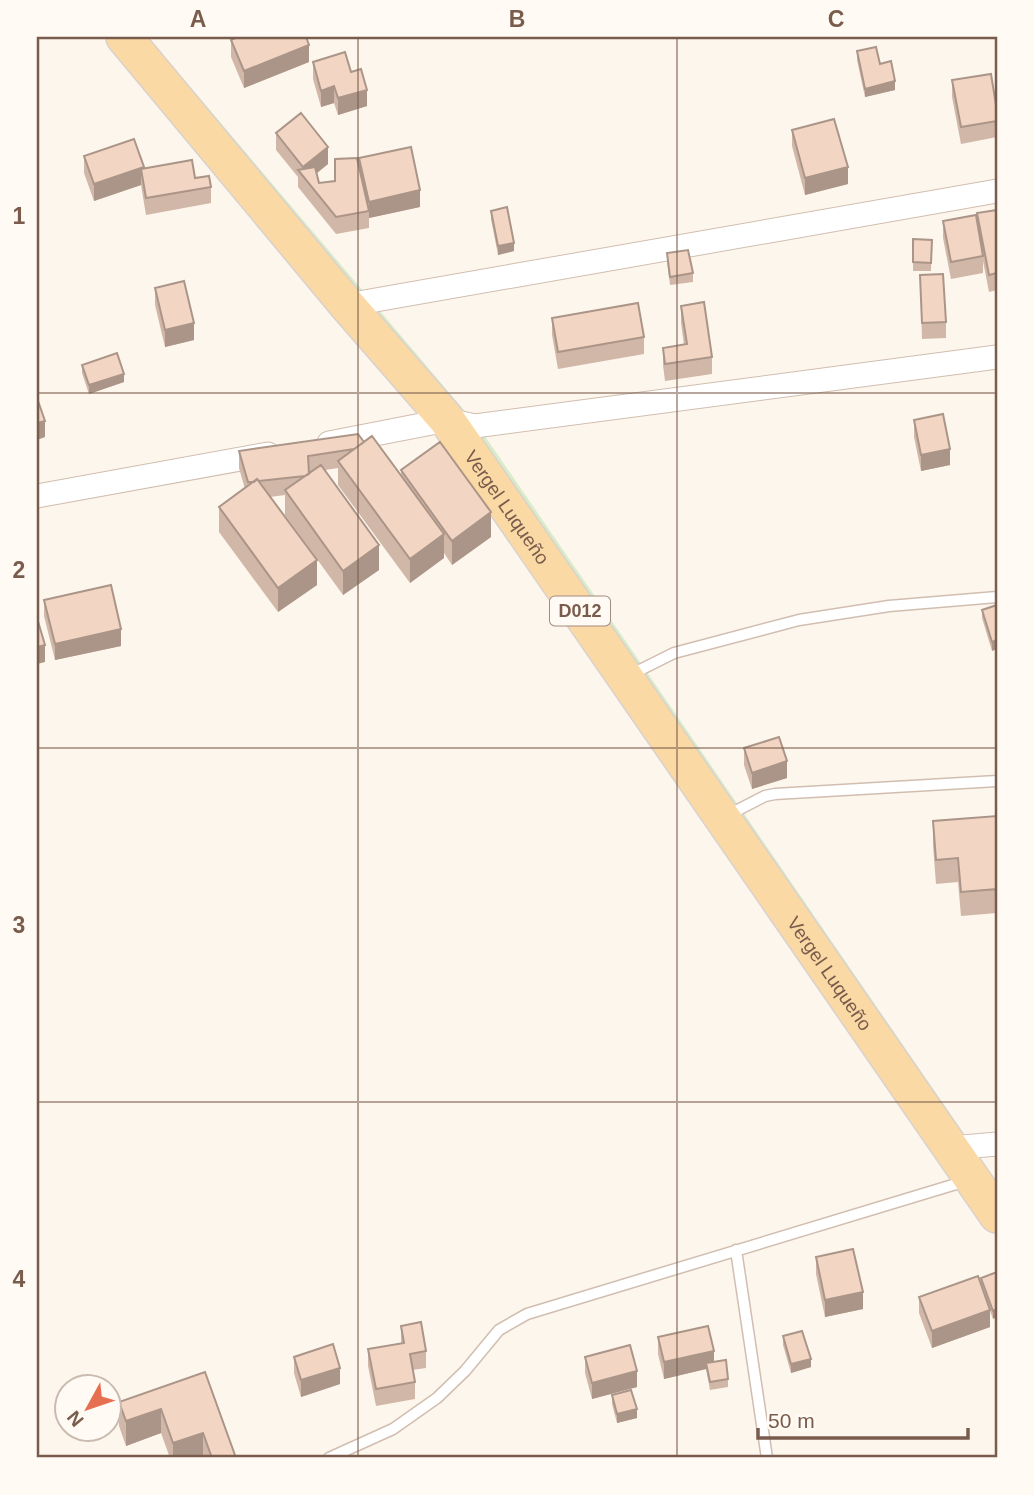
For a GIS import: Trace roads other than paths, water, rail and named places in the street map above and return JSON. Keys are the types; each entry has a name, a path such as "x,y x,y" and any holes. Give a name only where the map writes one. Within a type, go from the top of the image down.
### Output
{"main road":[{"name":"Vergel Luqueño","path":"124,37 347,305 447,420 997,1215"}],"street":[{"path":"347,305 997,191"},
{"path":"37,496 447,420 475,426 997,357"},
{"path":"951,1149 997,1144"}],"lane":[{"path":"626,677 641,667 674,653 799,620 889,606 997,597"},
{"path":"723,818 765,796 775,794 997,781"},
{"path":"328,1458 393,1429 437,1398 465,1371 499,1330 527,1314 972,1179"},
{"path":"736,1250 767,1458"}]}
